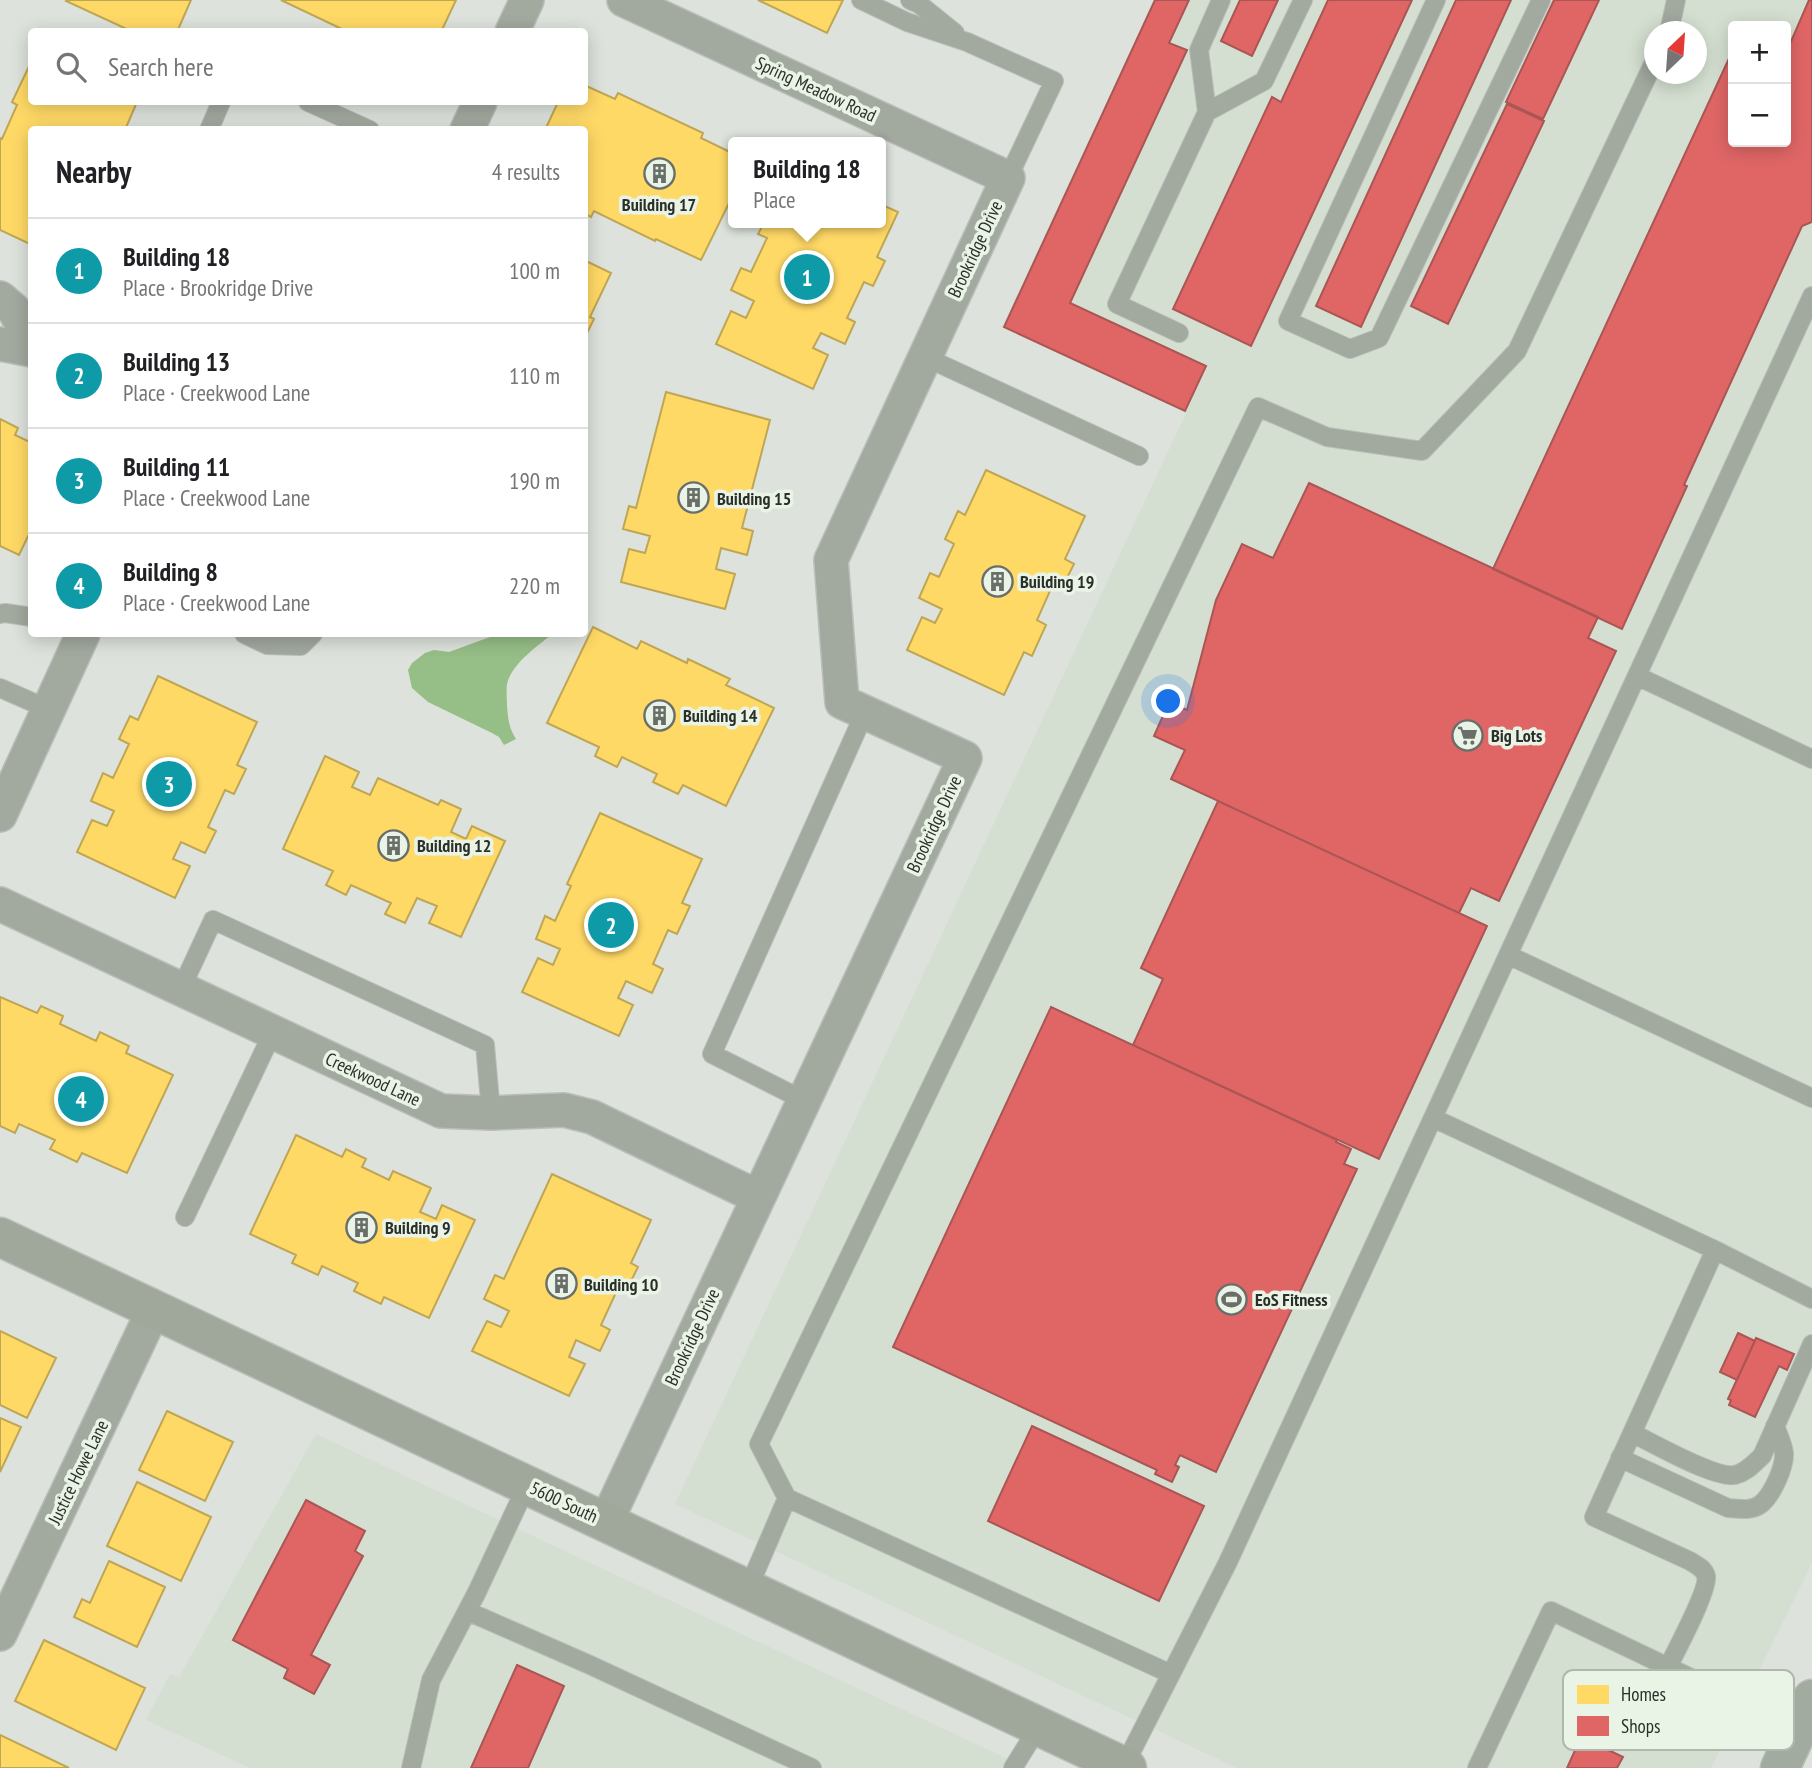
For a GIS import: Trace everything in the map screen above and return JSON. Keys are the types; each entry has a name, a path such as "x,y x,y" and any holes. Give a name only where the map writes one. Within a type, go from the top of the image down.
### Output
{"main road":[{"name":"5600 South","path":"0,1237 1126,1767"},
{"path":"1794,1738 1805,1714"},
{"path":"1780,1768 1788,1750"}],"street":[{"path":"514,28 527,0"},
{"name":"Spring Meadow Road","path":"624,0 1008,178"},
{"path":"469,126 479,105"},
{"name":"Brookridge Drive","path":"607,1522 965,758 842,702 831,560 1008,178"},
{"path":"0,298 14,310 28,334"},
{"path":"0,344 28,349"},
{"path":"0,815 77,637"},
{"name":"Creekwood Lane","path":"0,904 441,1111 491,1113 564,1110 592,1118 758,1197"},
{"name":"Justice Howe Lane","path":"0,1634 154,1309"}],"lane":[{"path":"861,0 908,22 967,42 1054,81 1008,178"},
{"path":"910,0 919,4 967,42"},
{"path":"1180,333 1118,304 1208,112 1199,50 1222,0"},
{"path":"1208,112 1265,81 1303,0"},
{"path":"1437,0 1287,321 1350,349 1379,338 1541,0"},
{"path":"1671,21 1676,0"},
{"path":"1171,1674 787,1498 759,1444 1258,407 1327,437 1422,451 1517,351 1644,83"},
{"path":"211,126 221,105"},
{"path":"315,105 361,126"},
{"path":"1126,1767 1233,1550 1812,296"},
{"path":"925,357 1139,456"},
{"path":"0,614 28,616"},
{"path":"250,637 267,645 301,646 310,637"},
{"path":"1637,676 1812,759"},
{"path":"0,688 48,709"},
{"path":"805,1101 712,1054 865,712"},
{"path":"181,989 213,920 485,1045 491,1113"},
{"path":"1508,955 1812,1098"},
{"path":"185,1217 273,1032"},
{"path":"1433,1118 1715,1250 1812,1299"},
{"path":"1668,1667 1704,1591 1706,1577 1702,1569 1690,1561 1594,1517 1715,1250"},
{"path":"1632,1433 1723,1475 1736,1475 1749,1469 1762,1455 1812,1344"},
{"path":"1620,1458 1728,1508 1743,1510 1760,1505 1769,1494 1783,1465 1784,1451 1775,1426"},
{"path":"411,1768 431,1680 527,1485"},
{"path":"748,1589 787,1498"},
{"path":"467,1611 813,1768"},
{"path":"1477,1768 1551,1611 1677,1670"},
{"path":"1013,1768 1039,1726"}],"shaded area":[{"path":"1154,0 1812,0 1812,1563 1759,1670 1563,1670 1563,1750 1720,1750 1711,1768 1237,1768 675,1504 1186,413 1002,327"},
{"path":"490,637 548,637 526,656 510,676 507,711 516,739 504,745 499,737 428,702 412,688 408,670 412,663 434,650 449,652"},
{"path":"316,1434 1027,1768 250,1768 146,1720 170,1674 179,1677"}],"building: Homes":[{"path":"191,0 179,28 124,28 66,1"},
{"path":"281,0 456,0 443,28 340,28"},
{"path":"758,0 843,0 827,33"},
{"path":"28,68 28,105 136,105 127,126 28,126 28,243 0,230 0,138 2,139 17,105 12,102"},
{"name":"Building 17","path":"588,87 615,99 618,93 703,133 701,138 728,151 728,205 701,260 594,211 591,217 588,215 588,126 547,126 557,105 588,105"},
{"path":"886,207 898,212 877,257 885,261 873,286 864,282 847,318 855,322 845,344 821,333 813,348 828,355 813,389 716,344 731,311 746,318 754,301 731,290 741,268 751,272 767,238 758,234 761,228 886,228"},
{"path":"588,262 611,273 590,317 594,319 588,331"},
{"name":"Building 15","path":"666,392 770,420 742,528 753,531 747,555 721,548 716,569 735,574 725,609 621,582 629,549 645,553 650,536 623,529 629,506 636,508"},
{"path":"0,419 18,428 15,435 28,441 28,536 19,555 0,546"},
{"name":"Building 19","path":"986,470 1085,516 1065,559 1074,564 1062,588 1053,584 1037,620 1046,625 1032,656 1024,652 1004,695 907,650 922,617 935,623 942,609 919,598 930,573 939,577 954,544 945,539 958,511 965,515"},
{"name":"Building 14","path":"593,627 637,649 641,641 687,663 688,659 730,679 726,685 774,708 726,806 683,785 678,794 653,782 657,774 622,757 617,767 595,756 599,747 547,723"},
{"path":"158,676 257,722 237,765 246,769 234,794 225,790 208,827 216,831 205,853 181,842 173,859 190,866 175,898 77,852 92,820 107,826 114,811 91,801 103,773 113,778 129,744 119,739 130,716 138,720"},
{"name":"Building 12","path":"325,756 359,772 352,787 370,795 378,778 438,805 441,800 461,809 451,832 466,839 472,826 505,841 461,937 429,923 437,906 417,898 405,923 385,914 391,903 351,885 346,895 326,885 333,871 283,849"},
{"path":"600,813 702,859 682,903 690,906 677,934 668,930 653,964 663,969 652,993 626,981 618,998 633,1005 619,1036 522,992 538,958 553,965 560,949 536,939 545,916 555,921 571,886 567,884"},
{"path":"0,997 37,1013 41,1006 63,1016 60,1024 96,1041 100,1032 129,1046 126,1053 173,1075 127,1173 82,1153 77,1162 50,1149 55,1140 19,1124 15,1133 0,1126"},
{"name":"Building 9","path":"296,1135 342,1157 346,1149 366,1159 362,1167 389,1180 393,1171 431,1188 420,1212 436,1219 442,1205 475,1220 429,1318 384,1297 381,1304 354,1291 358,1283 322,1266 318,1275 292,1263 296,1255 250,1234"},
{"name":"Building 10","path":"552,1174 651,1220 631,1263 638,1267 626,1291 618,1288 601,1325 610,1330 600,1351 576,1340 569,1357 585,1364 569,1396 472,1351 487,1321 501,1327 509,1311 484,1299 495,1275 504,1279"},
{"path":"0,1331 56,1358 27,1418 0,1405"},
{"path":"167,1411 233,1442 205,1501 139,1470"},
{"path":"0,1418 21,1427 0,1472"},
{"path":"137,1482 211,1517 181,1581 107,1546"},
{"path":"109,1561 165,1587 137,1647 74,1617 82,1599 90,1603"},
{"path":"44,1640 145,1688 116,1750 15,1701"},
{"path":"0,1735 69,1768 0,1768"}],"building: Shops":[{"path":"1155,0 1189,0 1169,43 1187,50 1070,303 1206,366 1185,411 1004,327"},
{"path":"1240,0 1278,0 1252,56 1221,41"},
{"path":"1328,0 1412,0 1251,346 1173,309 1272,97 1281,102"},
{"path":"1456,0 1511,0 1361,327 1316,306"},
{"path":"1554,0 1599,0 1543,119 1506,102"},
{"path":"1809,0 1812,0 1812,222 1802,226 1684,485 1687,486 1622,629 1493,569 1728,61 1728,147 1791,147 1791,41"},
{"path":"1507,104 1544,121 1448,324 1411,306"},
{"path":"1309,483 1598,617 1588,638 1616,651 1499,901 1471,888 1459,913 1171,779 1185,750 1154,736 1169,702 1187,710 1216,600 1242,544 1273,558"},
{"path":"1218,801 1487,926 1379,1159 1133,1045 1163,979 1141,968"},
{"path":"1051,1007 1337,1140 1336,1142 1351,1149 1344,1164 1357,1169 1216,1472 1180,1455 1175,1465 1179,1467 1172,1482 1155,1474 1157,1470 893,1347"},
{"path":"1738,1333 1755,1341 1737,1380 1720,1372"},
{"path":"1756,1338 1794,1354 1787,1370 1779,1366 1755,1417 1729,1405 1731,1400 1728,1399"},
{"path":"1032,1426 1204,1506 1159,1601 988,1521"},
{"path":"306,1500 365,1531 355,1551 363,1556 311,1655 330,1665 314,1694 284,1678 288,1669 233,1640"},
{"path":"517,1665 564,1686 528,1768 471,1768"},
{"path":"1575,1750 1608,1750 1623,1757 1617,1768 1567,1768"}],"place":[{"name":"Building 17","path":"659,174"},
{"name":"Building 18","path":"807,277"},
{"name":"Building 15","path":"694,498"},
{"name":"Building 19","path":"997,581"},
{"name":"Building 14","path":"660,715"},
{"name":"Big Lots","path":"1468,735"},
{"name":"Building 11","path":"169,784"},
{"name":"Building 12","path":"394,845"},
{"name":"Building 13","path":"611,925"},
{"name":"Building 8","path":"81,1099"},
{"name":"Building 9","path":"362,1227"},
{"name":"Building 10","path":"561,1284"},
{"name":"EoS Fitness","path":"1232,1299"}]}
